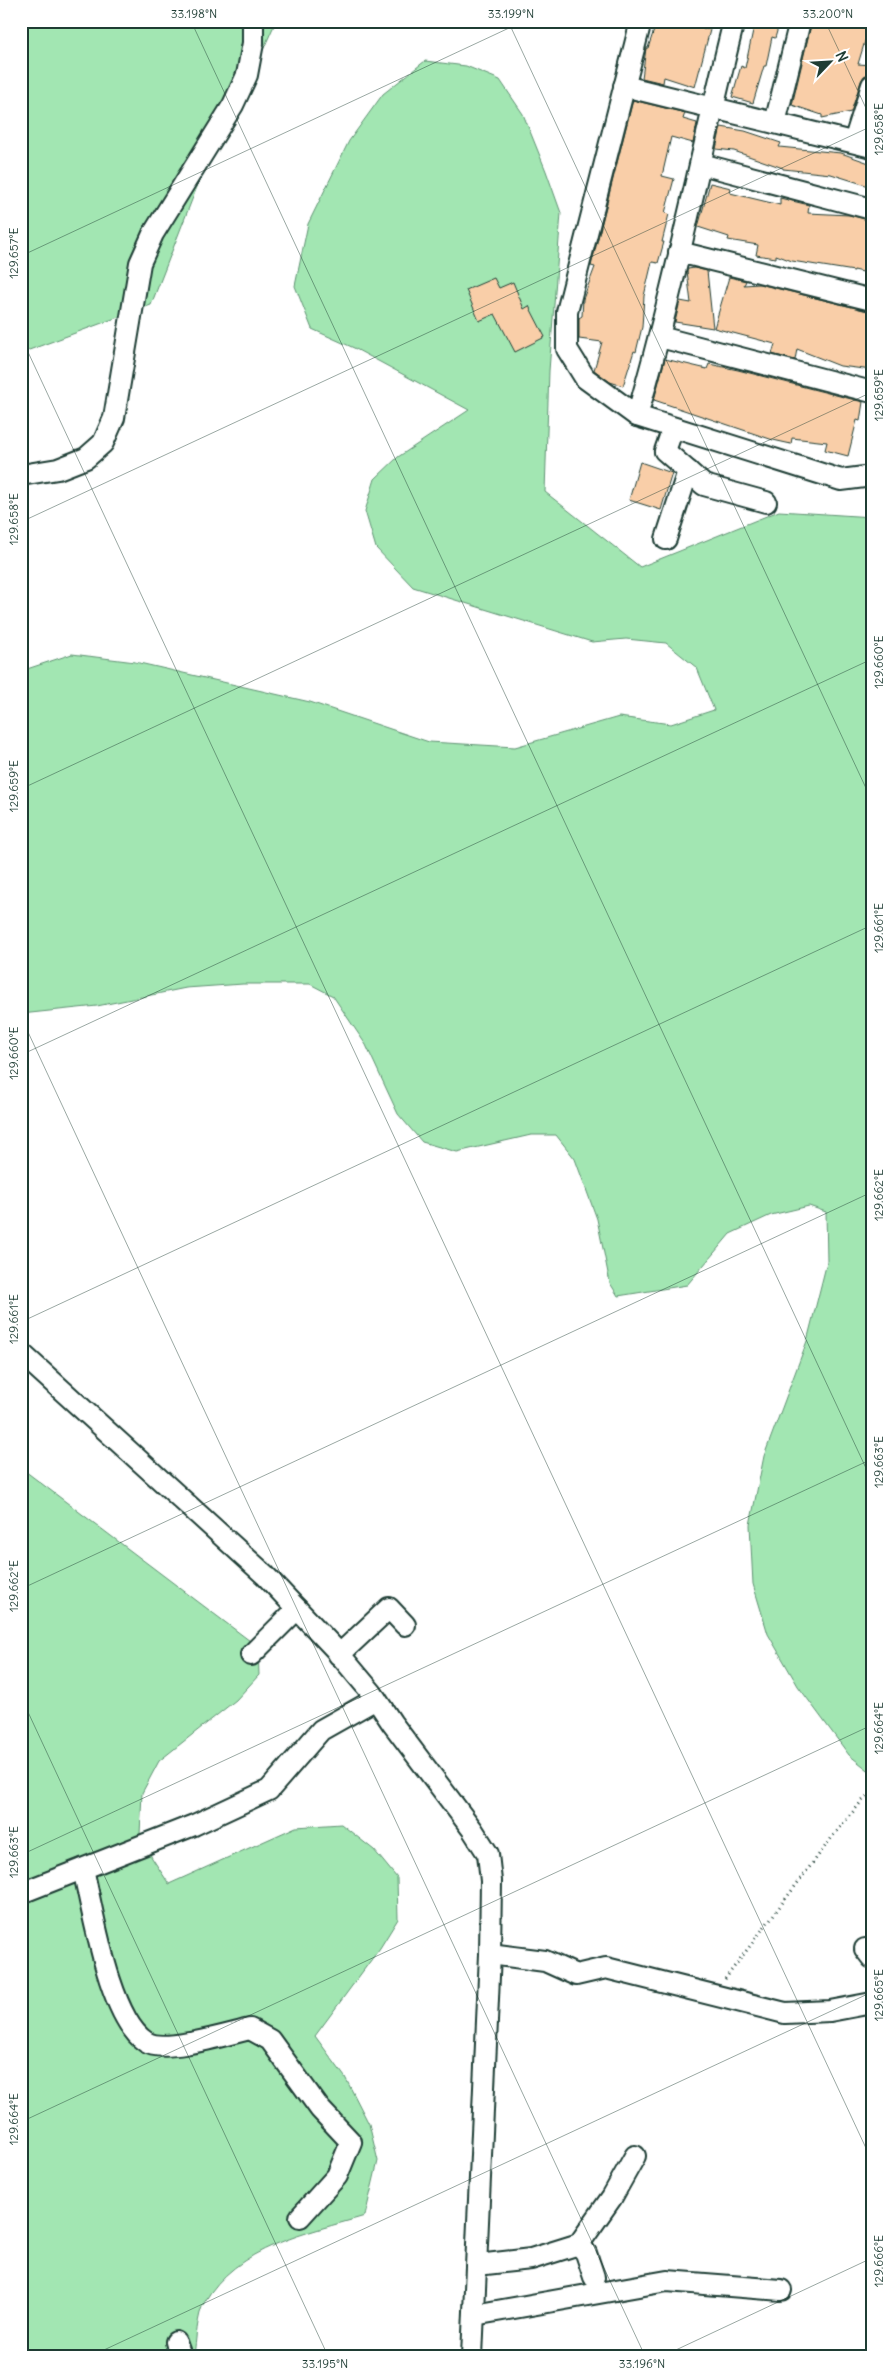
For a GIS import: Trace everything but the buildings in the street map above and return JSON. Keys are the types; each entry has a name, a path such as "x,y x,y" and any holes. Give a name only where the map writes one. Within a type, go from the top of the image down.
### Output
{"street":[{"path":"21,475 58,469 86,458 103,443 114,418 140,263 154,234 233,105 248,74 253,43 253,21"},
{"path":"641,21 567,312 567,350 585,378 637,416 841,480 871,474"},
{"path":"637,416 660,337 678,252 701,164 712,108 734,21"},
{"path":"775,123 800,21"},
{"path":"624,86 863,145 872,85"},
{"path":"701,164 872,209"},
{"path":"678,252 872,300"},
{"path":"660,337 872,392"},
{"path":"673,428 666,452 704,485 766,502"},
{"path":"666,539 688,471"},
{"path":"21,1353 258,1568 297,1609 376,1699 472,1828 488,1854 491,1881 490,1954 472,2356"},
{"path":"339,1655 389,1608 405,1625"},
{"path":"251,1656 297,1609"},
{"path":"21,1893 194,1825 269,1790 322,1730 376,1699"},
{"path":"83,1868 114,1995 129,2024 146,2042 167,2046 191,2043 250,2029 270,2040 320,2109 350,2142 338,2176 300,2217"},
{"path":"490,1954 544,1961 576,1975 606,1968 785,2013 830,2011 872,2003"},
{"path":"477,2265 531,2259 579,2244 612,2197 635,2156"},
{"path":"579,2244 586,2252 594,2277"},
{"path":"474,2315 666,2281 781,2290"}],"path":[{"path":"712,1995 833,1836 862,1801 872,1793"}],"green space":[{"path":"21,21 276,21 239,104 202,174 151,305 21,353"},
{"path":"425,61 466,66 500,80 523,114 561,213 549,371 545,492 640,567 779,511 872,517 872,1773 849,1755 798,1686 768,1634 753,1584 750,1525 764,1456 807,1341 827,1262 826,1212 809,1206 771,1215 730,1234 687,1285 618,1296 610,1283 597,1219 575,1159 556,1135 531,1135 457,1152 422,1142 398,1114 366,1045 333,996 310,984 243,984 186,988 97,1006 21,1014 21,671 72,654 135,662 310,702 429,742 515,747 619,717 671,724 714,710 697,668 666,643 626,639 592,642 413,587 376,548 365,511 375,479 398,457 469,410 354,348 312,329 295,286 308,224 349,141 383,94"},
{"path":"21,1468 258,1647 259,1675 236,1700 159,1761 142,1793 140,1834 152,1858 169,1884 296,1827 341,1824 374,1850 397,1878 398,1919 380,1948 315,2036 345,2077 369,2124 378,2161 365,2216 275,2244 235,2268 218,2284 204,2303 198,2321 194,2356 21,2356"}]}
